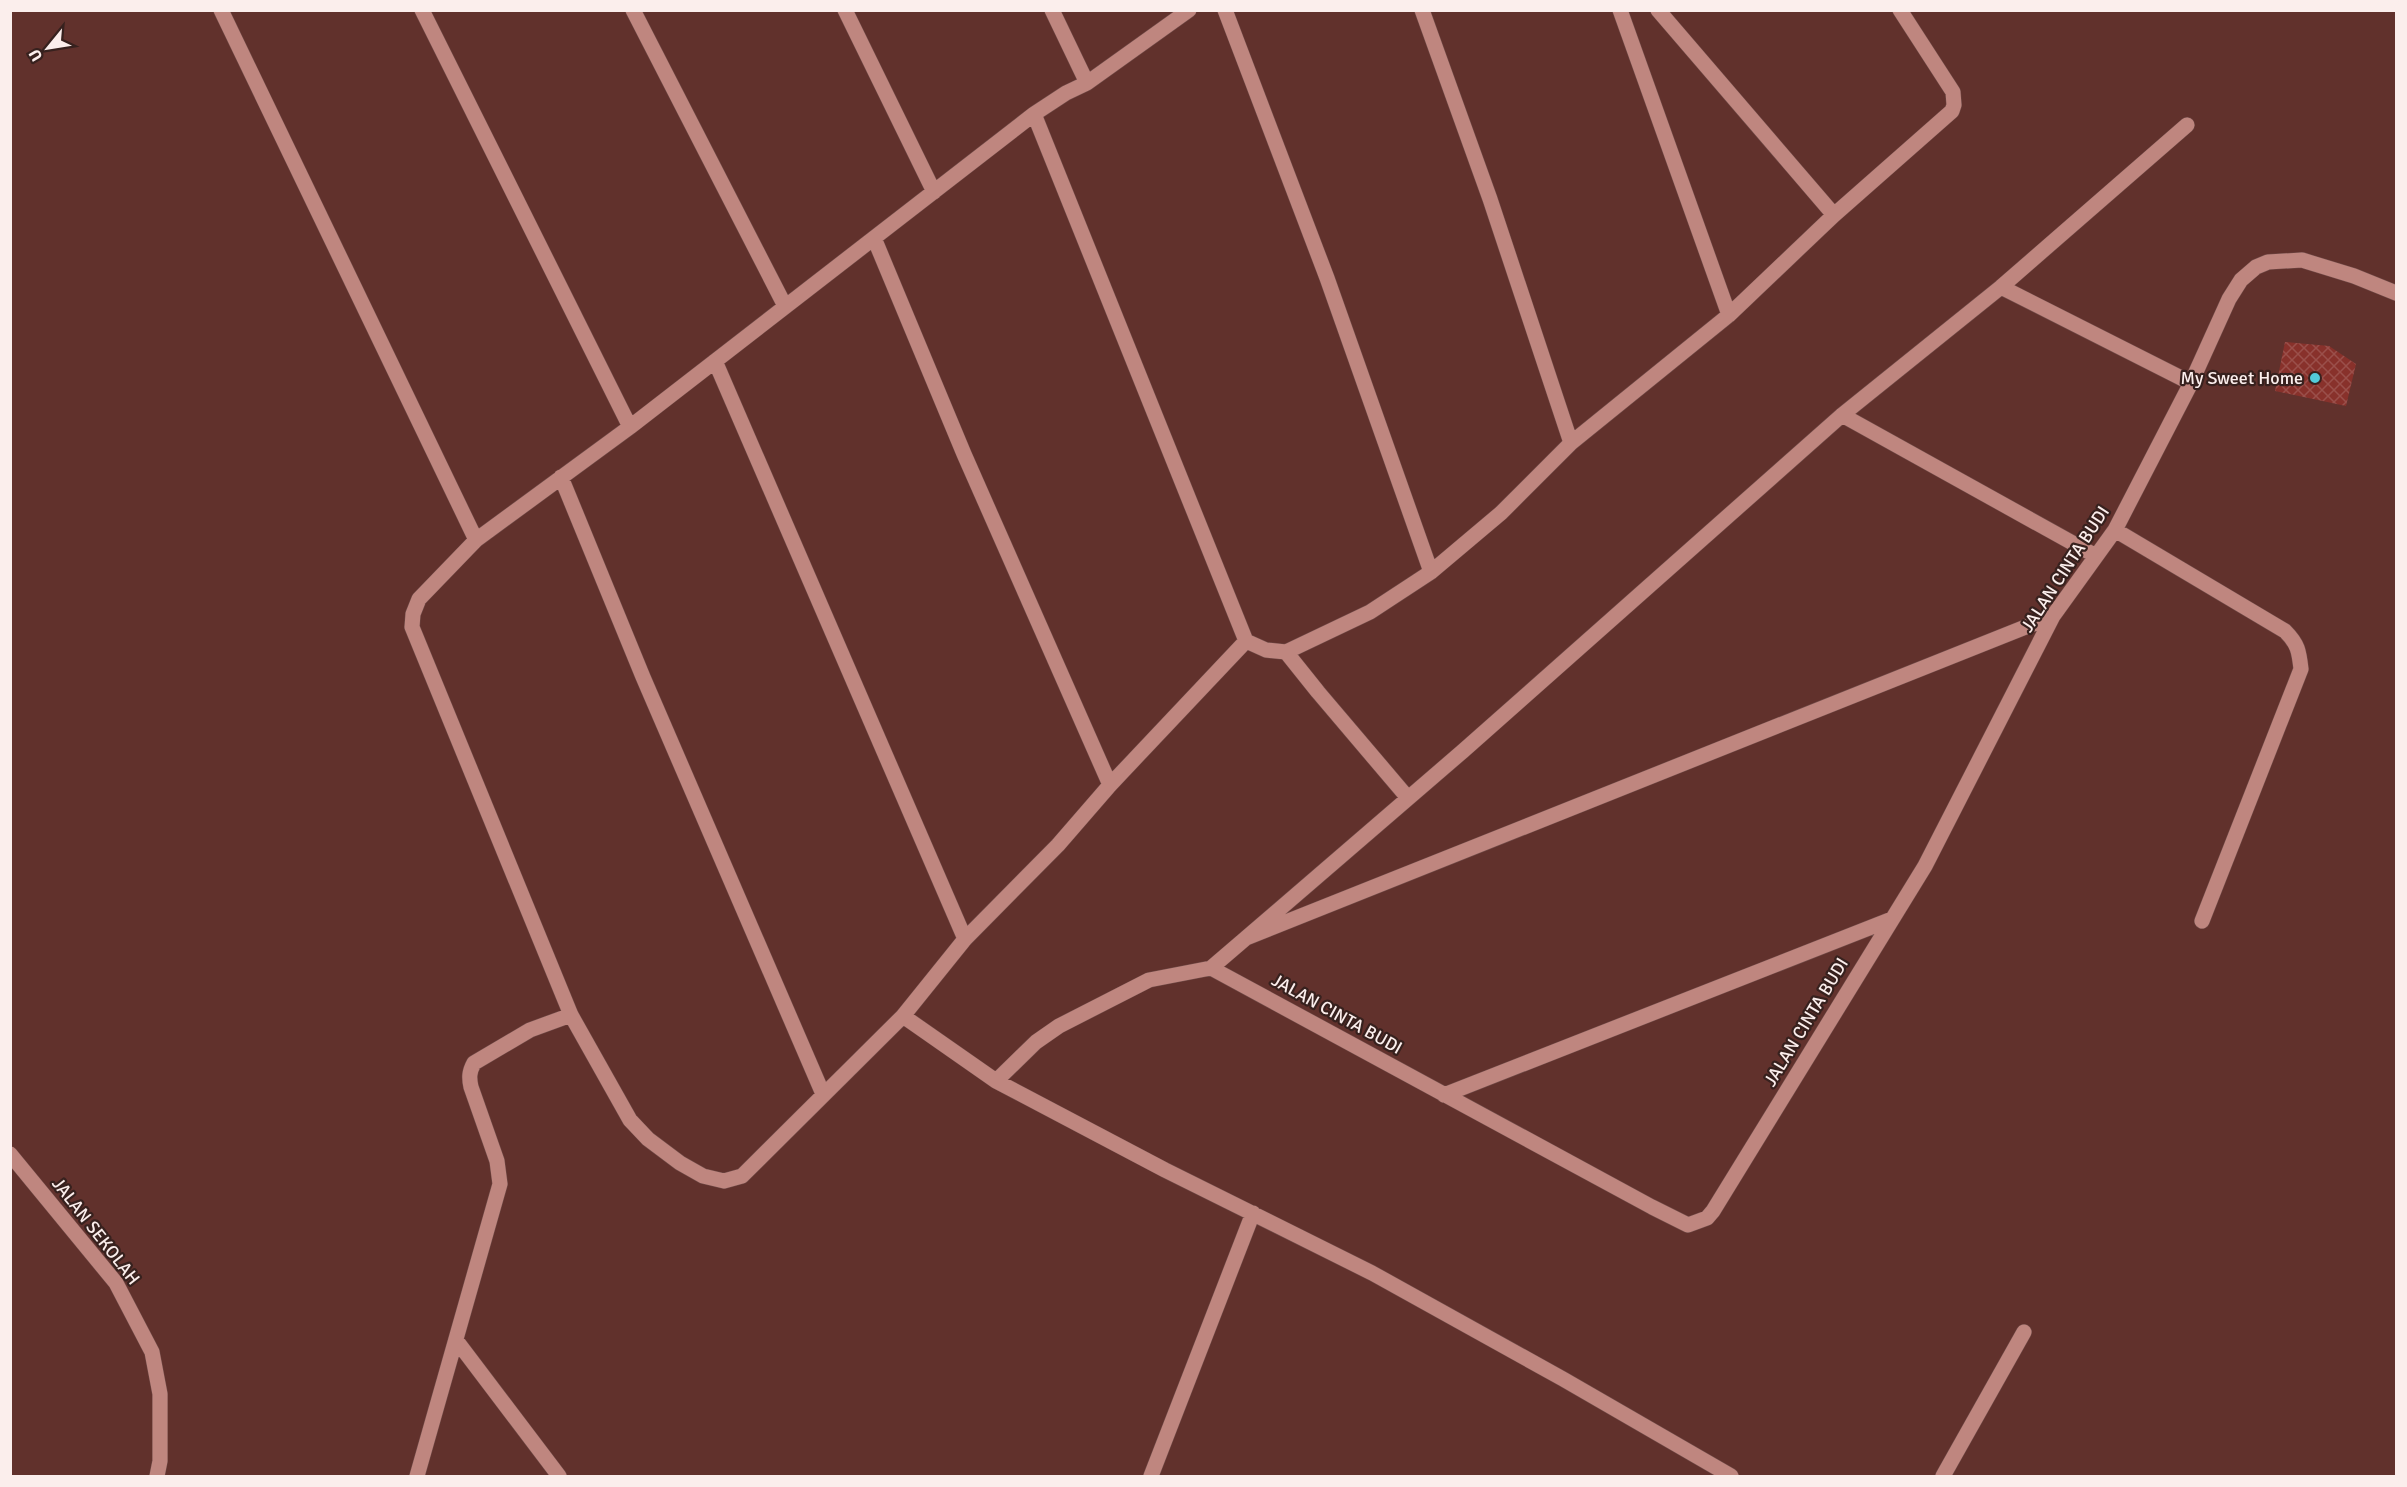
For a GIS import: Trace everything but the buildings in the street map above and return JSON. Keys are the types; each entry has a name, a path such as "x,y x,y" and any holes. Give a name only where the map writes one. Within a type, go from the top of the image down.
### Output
{"street":[{"path":"221,10 476,540"},
{"path":"422,10 630,427"},
{"path":"633,10 785,306"},
{"path":"844,10 934,192"},
{"path":"1052,10 1087,83"},
{"path":"1225,10 1327,278 1431,572"},
{"path":"1422,10 1490,199 1571,443"},
{"path":"1620,10 1729,315"},
{"path":"1658,10 1834,215"},
{"path":"1034,114 1246,641 1266,650 1286,652 1370,612 1431,572 1501,513 1571,443 1729,315 1834,215 1952,111 1953,92 1900,10"},
{"path":"1186,11 1087,83 1066,93 1034,114 630,427 476,540 419,598 413,614 412,627 571,1015 630,1120 648,1139 680,1163 703,1176 724,1181 742,1176 755,1165 903,1016 965,939 1058,845 1110,784 1246,641"},
{"path":"996,1081 1036,1042 1059,1026 1149,980 1211,968 1408,798 1842,415 2001,286 2187,125"},
{"path":"874,238 968,465 1110,784"},
{"name":"JALAN CINTA BUDI","path":"1211,968 1652,1207 1688,1225 1707,1218 1925,866 2053,615 2115,530 2192,383 2229,299 2241,280 2262,264 2283,260 2302,260 2354,276 2397,293"},
{"path":"2001,286 2192,383"},
{"path":"715,361 965,939"},
{"path":"1842,415 2096,556"},
{"path":"561,477 643,677 823,1094"},
{"path":"2115,530 2285,631 2296,643 2300,656 2301,669 2202,921"},
{"path":"1246,938 2053,615"},
{"path":"1286,652 1408,798"},
{"path":"1444,1095 1892,919"},
{"path":"417,1476 500,1184 497,1161 471,1087 470,1070 474,1064 530,1030 571,1015"},
{"path":"903,1016 996,1081 1165,1170 1372,1273 1731,1476"},
{"name":"JALAN SEKOLAH","path":"10,1154 116,1283 152,1352 160,1394 160,1461 157,1476"},
{"path":"1151,1476 1253,1213"},
{"path":"1943,1476 2024,1332"},
{"path":"456,1340 559,1476"}],"place":[{"name":"My Sweet Home","path":"2315,378"}]}
